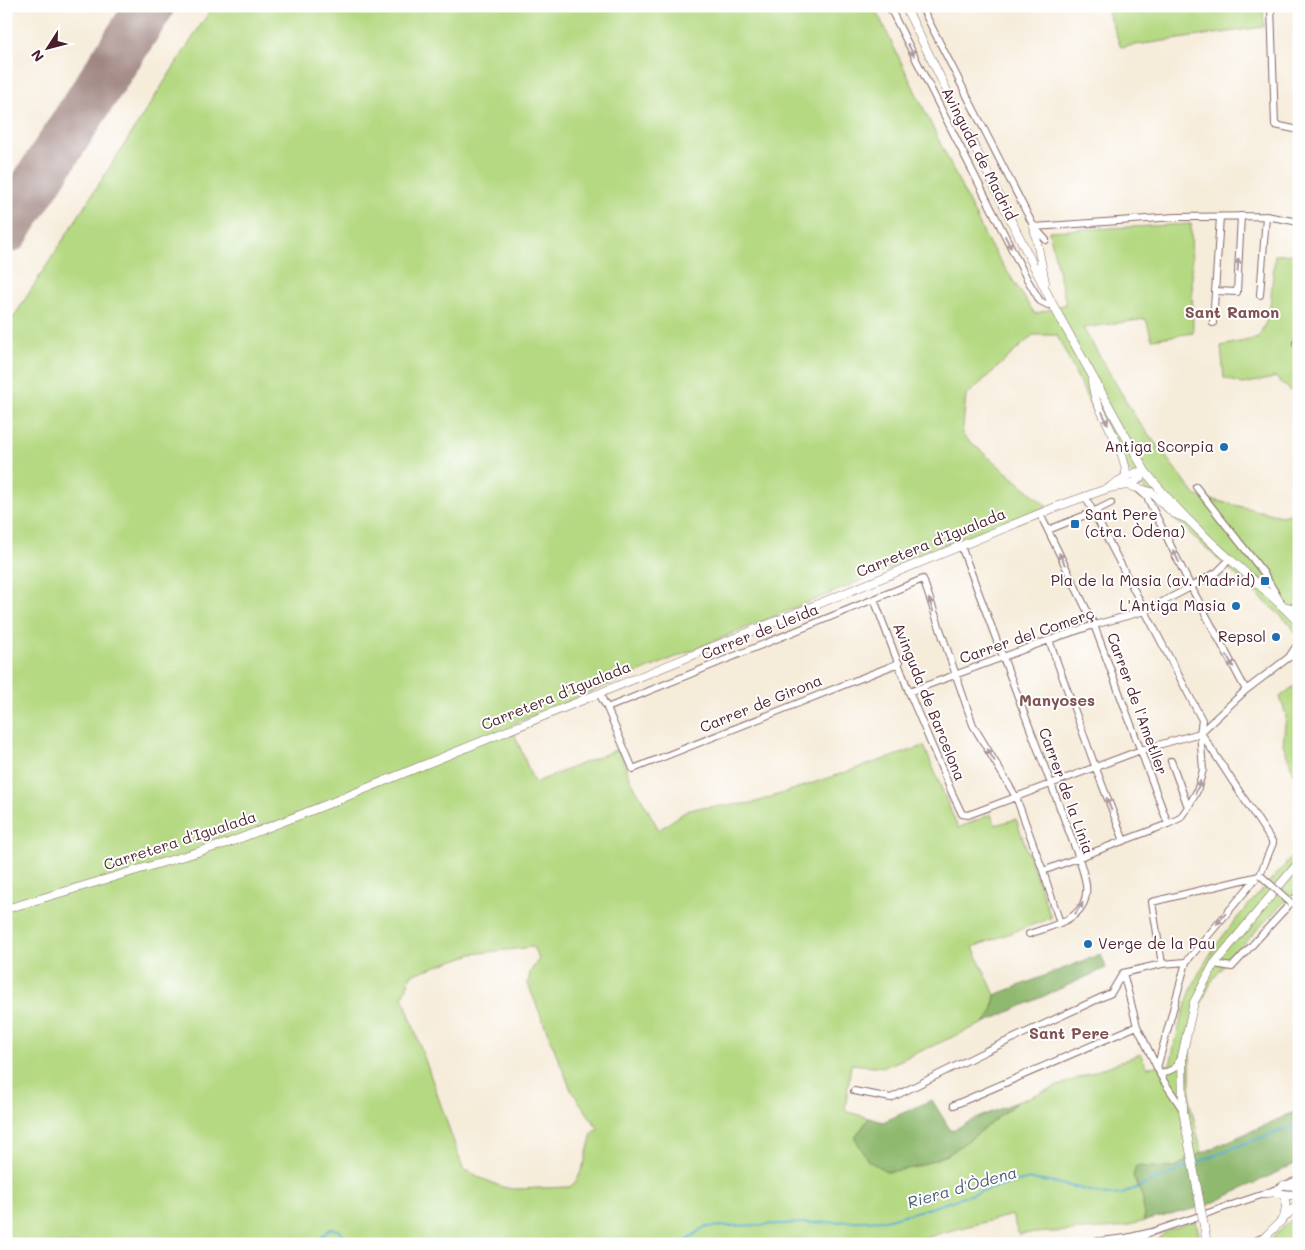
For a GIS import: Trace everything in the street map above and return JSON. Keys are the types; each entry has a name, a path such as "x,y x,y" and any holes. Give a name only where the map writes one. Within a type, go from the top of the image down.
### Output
{"street":[{"name":"Avinguda de Madrid","path":"889,6 1027,279 1040,301 1053,305"},
{"name":"Avinguda de Madrid","path":"905,6 1053,305 1090,372 1145,470 1154,483 1189,520"},
{"name":"Avinguda de Madrid","path":"921,6 1034,227 1046,240"},
{"path":"1271,6 1275,125 1299,130"},
{"path":"1047,291 1034,227 1175,216 1266,216 1299,222"},
{"path":"1213,323 1220,216"},
{"path":"1215,291 1237,292 1241,216"},
{"path":"1260,295 1266,216"},
{"path":"1090,372 1095,398 1123,458 1128,481 1147,498 1191,587 1246,690"},
{"name":"Carretera d'Igualada","path":"6,909 228,843 1040,514 1128,481 1136,471 1145,470"},
{"path":"1196,487 1263,572 1283,606 1299,610"},
{"path":"1139,489 1151,492 1173,513 1189,520 1299,623"},
{"path":"1043,871 1180,818 1198,790 1203,770 1200,733 1202,720 1085,496"},
{"path":"1048,530 1111,503"},
{"name":"Carrer de l'Ametller","path":"1040,514 1094,625 1168,824"},
{"name":"Carrer de la Línia","path":"962,546 1078,858 1086,885 1085,898 1081,910 1072,918 1029,934"},
{"name":"Carrer del Comerç","path":"909,692 1049,640 1145,611 1217,572 1230,559"},
{"name":"Carrer de Lleida","path":"607,708 922,579 955,674"},
{"name":"Avinguda de Barcelona","path":"874,599 909,692 962,814 968,816 1016,797"},
{"path":"1049,640 1124,841"},
{"path":"1288,658 1299,642"},
{"path":"1016,797 1051,785 1095,766 1200,733 1246,690 1288,658 1299,654"},
{"name":"Carrer de Girona","path":"607,708 633,769 899,663"},
{"path":"955,674 973,725 1016,797 1060,923"},
{"path":"599,693 607,708"},
{"path":"1157,1068 1186,962 1260,875 1273,843 1200,733"},
{"path":"1171,761 1188,807"},
{"path":"1214,1244 1206,1240 1183,1110 1182,1056 1194,1002 1214,964 1299,862"},
{"path":"1162,964 1152,902 1260,875"},
{"path":"1260,875 1291,903"},
{"path":"1214,964 1232,967 1299,894"},
{"path":"854,1092 891,1098 986,1051 1111,994 1123,973 1162,964 1186,962"},
{"path":"1123,973 1137,1026 1160,1075 1183,1110"},
{"path":"954,1105 1137,1026"},
{"path":"1160,1075 1175,1068 1182,1056"},
{"path":"1075,1244 1126,1238 1152,1232 1299,1179"},
{"path":"1284,1185 1299,1188"},
{"path":"1267,1192 1299,1196"},
{"path":"1284,1194 1286,1202 1284,1217"},
{"path":"1249,1244 1260,1240 1299,1203"},
{"path":"1132,1244 1152,1232"}],"green space":[{"path":"213,6 874,6 988,242 1035,314 1066,304 1049,231 1191,224 1193,333 1152,339 1146,319 1083,328 1136,418 1196,496 1281,516 1299,512 1299,638 1290,624 1152,499 1126,467 1095,414 1057,335 1033,335 966,396 962,435 1048,507 994,526 511,725 534,783 618,749 630,778 659,830 689,809 753,803 924,746 958,828 991,814 995,825 1016,819 1051,918 973,947 995,995 992,1013 984,1023 885,1067 851,1064 845,1111 869,1118 855,1138 913,1168 949,1154 1017,1102 1140,1054 1147,1067 1170,1065 1188,998 1207,959 1244,910 1299,849 1299,886 1228,960 1211,982 1200,1006 1190,1051 1190,1103 1202,1153 1173,1168 1136,1167 1133,1176 1143,1198 1144,1221 1118,1228 1018,1234 1012,1215 941,1233 910,1244 6,1244 6,329","holes":["533,947 539,959 530,972 528,984 571,1090 599,1130 592,1134 581,1171 574,1184 569,1187 513,1189 502,1187 469,1171 464,1171 403,997 411,975 472,954"]},
{"path":"1105,6 1263,6 1264,27 1121,47"},
{"path":"1299,254 1299,338 1296,339 1294,347 1299,347 1299,400 1275,377 1242,384 1224,378 1221,346 1258,338 1269,316 1275,255"},
{"path":"1299,682 1299,787 1283,744 1286,715 1280,697"},
{"path":"1101,954 1106,968 984,1023 992,1013 995,995"},
{"path":"932,1100 951,1131 1017,1102 949,1154 913,1168 888,1172 868,1161 855,1138 869,1118 883,1122"},
{"path":"1299,1110 1299,1162 1206,1206 1144,1221 1143,1198 1133,1176 1136,1166 1173,1168"},
{"path":"1299,1212 1299,1244 1266,1244"},
{"path":"1196,1221 1201,1244 1151,1244 1169,1230"}],"waterway":[{"name":"Riera d'Òdena","path":"1196,1163 1299,1124"},
{"name":"Riera d'Òdena","path":"683,1244 704,1227 885,1220 1030,1179 1057,1183 1107,1195 1122,1194 1192,1165"},
{"path":"314,1244 330,1229 339,1230 351,1244"}],"runway":[{"path":"6,230 150,6"}],"place":[{"name":"Antiga Scorpia","path":"1224,447"},
{"name":"Sant Pere (ctra. Òdena)","path":"1075,524"},
{"name":"Pla de la Masia (av. Madrid)","path":"1265,581"},
{"name":"L'Antiga Masia","path":"1236,606"},
{"name":"Repsol","path":"1276,637"},
{"name":"Verge de la Pau","path":"1088,944"}],"district":[{"name":"Sant Ramon","path":"1232,312"},
{"name":"Manyoses","path":"1057,700"},
{"name":"Sant Pere","path":"1069,1033"}]}
